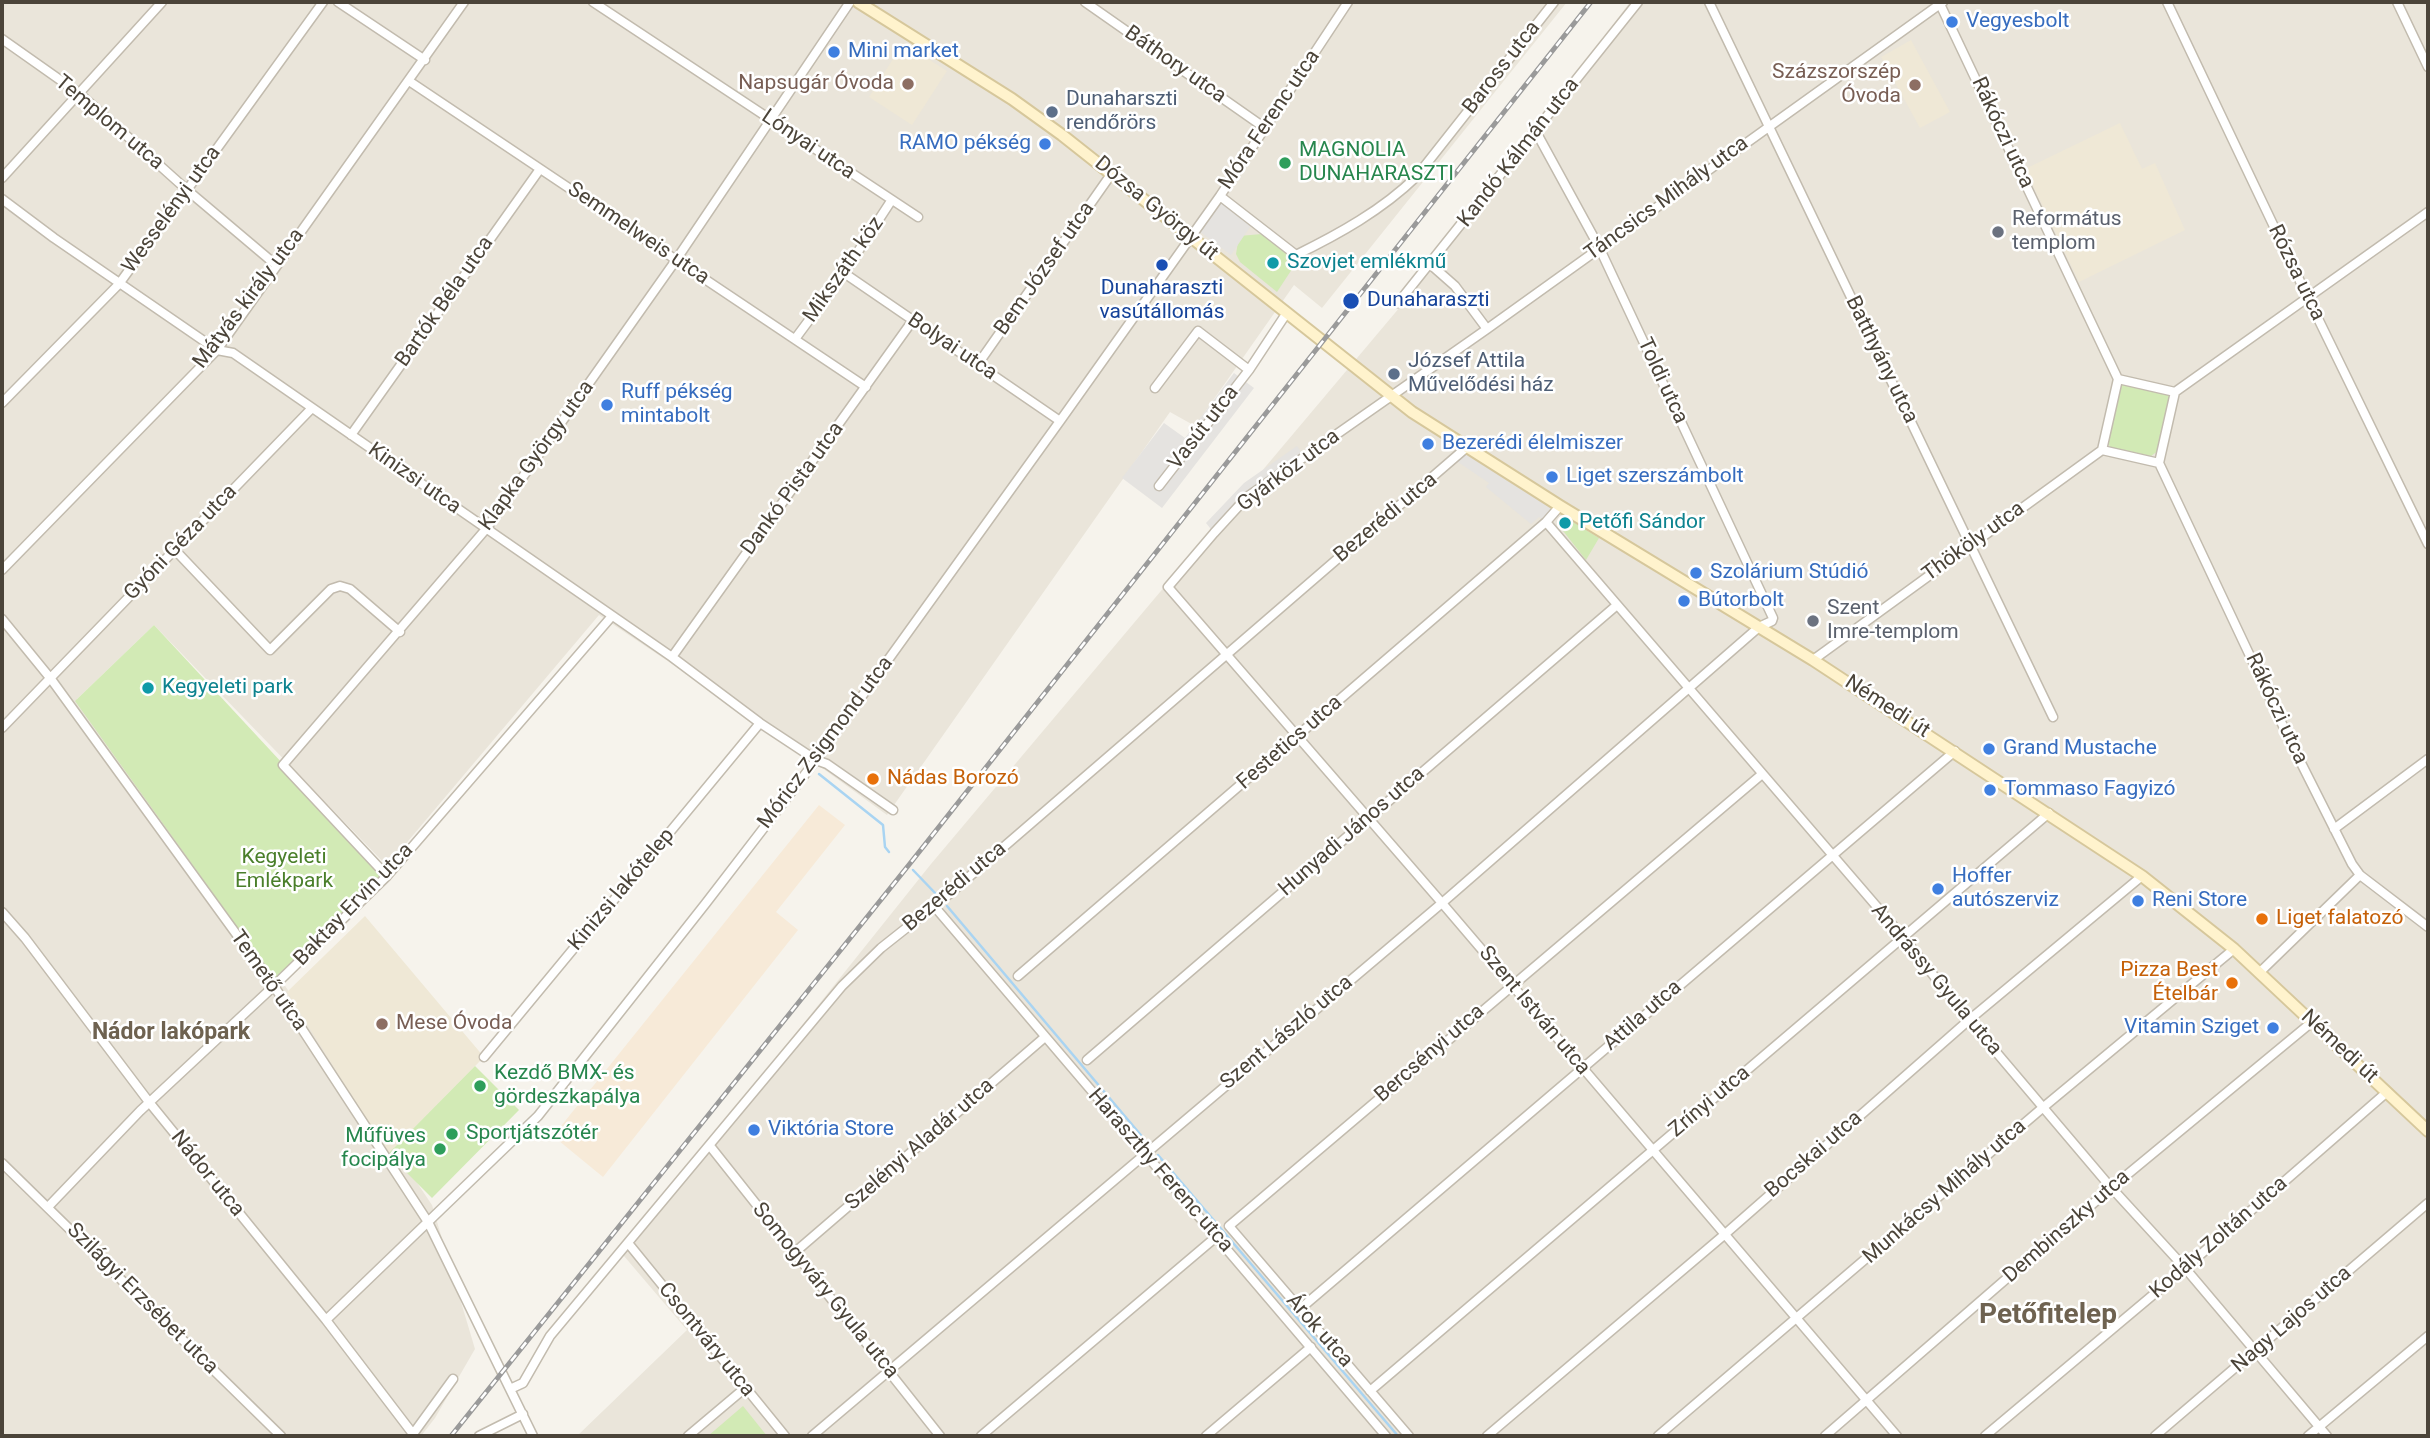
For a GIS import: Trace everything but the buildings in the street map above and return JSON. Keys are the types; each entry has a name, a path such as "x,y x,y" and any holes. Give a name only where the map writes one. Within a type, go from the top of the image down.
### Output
{"main road":[{"name":"Dózsa György út","path":"859,2 1012,99 1111,173 1309,331"},
{"name":"Némedi út","path":"1309,331 1390,396 1467,447 1813,660 2142,876 2234,949 2428,1131"}],"street":[{"path":"2,178 162,2"},
{"name":"Wesselényi utca","path":"2,403 119,284 323,2"},
{"path":"338,2 425,60"},
{"name":"Mátyás király utca","path":"2,570 217,350 464,2"},
{"name":"Lónyai utca","path":"593,2 918,217"},
{"name":"Klapka György utca","path":"387,876 283,765 486,529 676,260 850,2"},
{"name":"Báthory utca","path":"1085,2 1265,128"},
{"name":"Móra Ferenc utca","path":"1191,237 1349,2"},
{"name":"Baross utca","path":"1220,195 1296,255 1338,233 1396,197 1416,177 1554,2"},
{"name":"Kandó Kálmán utca","path":"1398,303 1638,2"},
{"name":"Batthyány utca","path":"1709,2 2053,717"},
{"name":"Rózsa utca","path":"2167,2 2428,544"},
{"path":"2397,2 2428,67"},
{"name":"Táncsics Mihály utca","path":"1390,396 1941,3"},
{"name":"Rákóczi utca","path":"1941,3 2118,379"},
{"name":"Templom utca","path":"2,39 80,94 276,265"},
{"name":"Semmelweis utca","path":"409,81 866,387"},
{"name":"Toldi utca","path":"1535,130 1599,247 1773,618 1759,627"},
{"name":"Bartók Béla utca","path":"351,435 540,169"},
{"name":"Bem József utca","path":"978,365 1111,173"},
{"name":"Kinizsi utca","path":"2,199 119,284 217,350 233,353 672,657 760,723 827,764 893,810"},
{"name":"Mikszáth köz","path":"795,339 844,273 891,201"},
{"path":"2175,392 2118,379 2102,450 2159,463 2175,392 2428,212"},
{"name":"Móricz Zsigmond utca","path":"326,1320 538,1116 817,760 1191,237"},
{"path":"1430,264 1455,286 1487,329"},
{"name":"Bolyai utca","path":"844,273 1060,421"},
{"name":"Vasút utca","path":"1159,486 1249,370 1286,313"},
{"name":"Dankó Pista utca","path":"672,657 913,320"},
{"name":"Vasút utca","path":"1155,388 1198,331 1249,370"},
{"name":"Gyárköz utca","path":"1168,587 1247,497 1390,396"},
{"name":"Gyóni Géza utca","path":"2,728 312,408"},
{"name":"Bezerédi utca","path":"510,1389 523,1383 550,1336 842,986 881,947 934,906 1467,447"},
{"name":"Thököly utca","path":"1813,660 1969,544 2102,450"},
{"name":"Rákóczi utca","path":"2159,463 2334,829 2360,875 2428,927"},
{"name":"Festetics utca","path":"1017,976 1298,737 1546,522 1560,506"},
{"name":"Andrássy Gyula utca","path":"1546,522 1903,937 1969,1020 2111,1188 2185,1268 2327,1436"},
{"path":"175,550 270,650 331,589 340,586 350,589 400,632"},
{"name":"Szent István utca","path":"1168,587 1512,984 1897,1436"},
{"name":"Hunyadi János utca","path":"1087,1060 1617,605"},
{"name":"Baktay Ervin utca","path":"48,1207 149,1102 387,876 612,616"},
{"name":"Temető utca","path":"2,620 51,679 274,986 428,1222 533,1436"},
{"name":"Szent László utca","path":"812,1436 1442,903 1759,627"},
{"name":"Kinizsi lakótelep","path":"484,1057 760,723"},
{"name":"Attila utca","path":"1300,1309 1955,751"},
{"path":"2334,829 2428,759"},
{"name":"Bercsényi utca","path":"1229,1226 1761,775"},
{"name":"Zrínyi utca","path":"1370,1391 2049,813"},
{"path":"2259,972 2360,875"},
{"name":"Bocskai utca","path":"1488,1436 1724,1235 1969,1020 2142,876"},
{"name":"Haraszthy Ferenc utca","path":"934,906 1387,1436"},
{"name":"Nádor utca","path":"2,912 25,938 149,1102 326,1320 413,1434 453,1379"},
{"name":"Munkácsy Mihály utca","path":"1658,1436 1797,1320 2043,1107 2234,949"},
{"name":"Dembinszky utca","path":"1825,1436 2111,1188 2312,1022"},
{"name":"Szelényi Aladár utca","path":"794,1253 1045,1037"},
{"name":"Kodály Zoltán utca","path":"1985,1436 2185,1268 2387,1092"},
{"name":"Somogyváry Gyula utca","path":"710,1146 940,1436"},
{"name":"Szilágyi Erzsébet utca","path":"2,1163 281,1436"},
{"name":"Nagy Lajos utca","path":"2155,1436 2428,1203"},
{"name":"Árok utca","path":"1229,1226 1409,1436"},
{"path":"981,1436 1216,1237"},
{"name":"Csontváry utca","path":"628,1244 785,1436"},
{"path":"2308,1436 2428,1336"},
{"path":"1206,1436 1311,1348"},
{"path":"688,1436 745,1388"},
{"path":"478,1436 523,1414"}],"shaded area":[{"path":"2,2 1567,2 1322,308 1294,285 1195,426 1170,412 887,815 760,723 599,615 387,866 154,625 77,699 249,932 432,1205 475,1349 435,1418 421,1436 2,1436"},
{"path":"1630,2 2428,2 2428,1436 577,1436 687,1330 618,1249 704,1148 931,864 1400,307"},
{"name":"Százszorszép Óvoda","path":"1911,40 1950,112 1920,128 1881,57"},
{"name":"Napsugár Óvoda","path":"903,43 947,71 912,125 869,97"},
{"path":"2120,123 2142,169 2155,163 2185,230 2079,282 2025,169"},
{"path":"1220,200 1252,224 1231,255 1199,231"},
{"path":"1234,373 1254,388 1162,508 1122,478 1164,423 1185,438"},
{"path":"1297,446 1304,456 1247,497 1214,533 1206,523 1244,483"},
{"path":"1467,447 1560,506 1546,522 1539,517 1531,524 1486,487 1489,483 1455,460"},
{"path":"819,805 845,825 776,912 798,930 603,1177 553,1136"},
{"name":"Mese Óvoda","path":"365,916 484,1057 388,1154 287,992"}],"green space":[{"path":"1262,234 1298,260 1277,292 1240,262 1236,254 1239,236"},
{"path":"2126,382 2170,392 2172,397 2158,451 2151,456 2110,447 2106,439 2118,388"},
{"path":"1568,519 1599,538 1586,560 1560,527"},
{"name":"Kegyeleti Emlékpark","path":"154,625 387,876 274,986 230,917 75,701"},
{"name":"Sportjátszótér","path":"475,1066 519,1110 432,1198 388,1154"},
{"path":"743,1406 767,1436 708,1436"}],"waterway":[{"path":"819,774 883,825 885,847 889,852"},
{"path":"913,870 937,895"},
{"path":"947,906 1145,1140"},
{"path":"1158,1155 1398,1436"}],"railway":[{"path":"451,1436 908,866 1591,2"}],"place":[{"name":"Vegyesbolt","path":"1952,22"},
{"name":"Mini market","path":"834,52"},
{"name":"Napsugár Óvoda","path":"908,84"},
{"name":"Százszorszép Óvoda","path":"1915,85"},
{"name":"Dunaharszti rendőrörs","path":"1052,112"},
{"name":"RAMO pékség","path":"1045,144"},
{"name":"MAGNOLIA DUNAHARASZTI","path":"1285,163"},
{"name":"Református templom","path":"1998,232"},
{"name":"Szovjet emlékmű","path":"1273,263"},
{"name":"Dunaharaszti vasútállomás","path":"1162,265"},
{"name":"Dunaharaszti","path":"1351,301"},
{"name":"József Attila Művelődési ház","path":"1394,374"},
{"name":"Ruff pékség mintabolt","path":"607,405"},
{"name":"Bezerédi élelmiszer","path":"1428,444"},
{"name":"Liget szerszámbolt","path":"1552,477"},
{"name":"Petőfi Sándor","path":"1565,523"},
{"name":"Szolárium Stúdió","path":"1696,573"},
{"name":"Bútorbolt","path":"1684,601"},
{"name":"Szent Imre-templom","path":"1813,621"},
{"name":"Kegyeleti park","path":"148,688"},
{"name":"Grand Mustache","path":"1989,749"},
{"name":"Nádas Borozó","path":"873,779"},
{"name":"Tommaso Fagyizó","path":"1990,790"},
{"name":"Hoffer autószerviz","path":"1938,889"},
{"name":"Reni Store","path":"2138,901"},
{"name":"Liget falatozó","path":"2262,919"},
{"name":"Pizza Best Ételbár","path":"2232,983"},
{"name":"Mese Óvoda","path":"382,1024"},
{"name":"Vitamin Sziget","path":"2273,1028"},
{"name":"Kezdő BMX- és gördeszkapálya","path":"480,1086"},
{"name":"Viktória Store","path":"754,1130"},
{"name":"Sportjátszótér","path":"452,1134"},
{"name":"Műfüves focipálya","path":"440,1149"}],"district":[{"name":"Nádor lakópark","path":"171,1033"},
{"name":"Petőfitelep","path":"2048,1316"}]}
